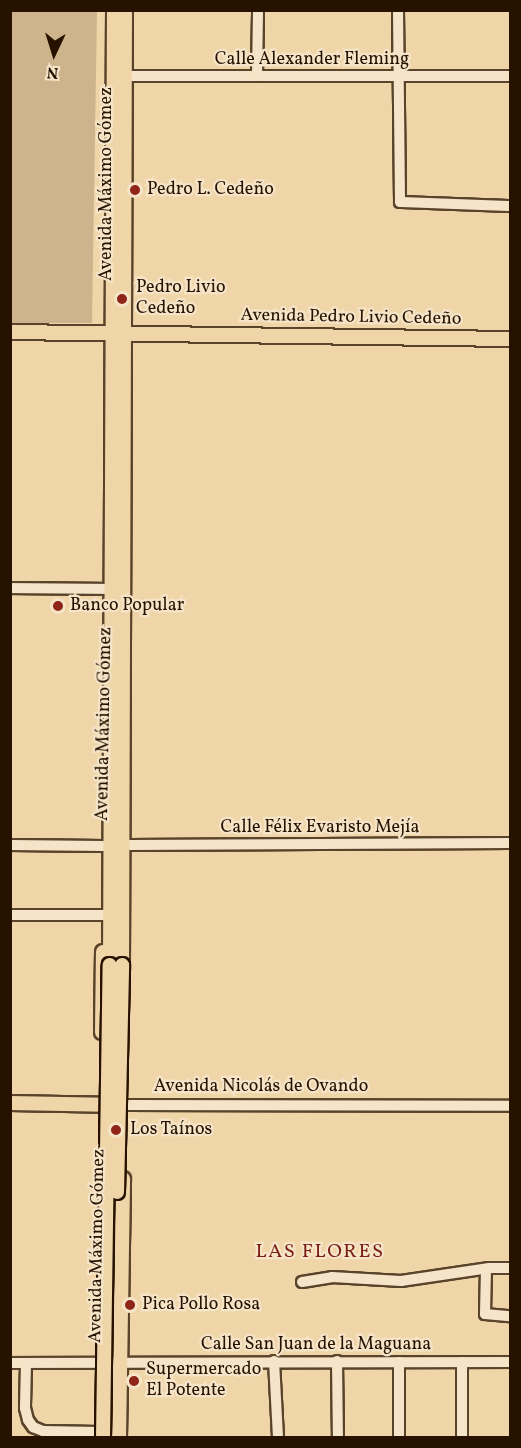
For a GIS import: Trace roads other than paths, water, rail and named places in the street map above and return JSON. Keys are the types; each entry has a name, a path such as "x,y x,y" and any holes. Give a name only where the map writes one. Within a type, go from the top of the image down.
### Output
{"main road":[{"name":"Avenida Máximo Gómez","path":"103,1436 116,965 119,76 114,10"},
{"name":"Avenida Máximo Gómez","path":"119,76 125,10"},
{"name":"Avenida Pedro Livio Cedeño","path":"10,332 510,339"},
{"name":"Avenida Máximo Gómez","path":"117,773 111,589 119,333"},
{"path":"117,773 130,845 123,1105 119,1437"},
{"path":"103,1436 101,1362 102,826 117,773"},
{"name":"Avenida Nicolás de Ovando","path":"10,1103 123,1105"}],"street":[{"path":"257,76 258,10"},
{"path":"398,10 400,202 510,206"},
{"name":"Calle Alexander Fleming","path":"119,76 510,76"},
{"path":"10,588 111,589"},
{"name":"Calle Félix Evaristo Mejía","path":"130,845 510,843"},
{"path":"10,845 103,846"},
{"path":"10,915 103,915"},
{"name":"Avenida Nicolás de Ovando","path":"123,1105 510,1106"},
{"path":"302,1282 332,1277 401,1281 486,1269 510,1268"},
{"path":"486,1269 486,1314 510,1316"},
{"path":"274,1361 278,1437"},
{"path":"337,1361 338,1437"},
{"path":"10,1363 101,1362"},
{"name":"Calle San Juan de la Maguana","path":"101,1362 510,1362"},
{"path":"399,1362 399,1437"},
{"path":"462,1362 462,1437"},
{"path":"26,1364 25,1408 28,1420 33,1427 43,1431 103,1436"}],"place":[{"name":"Pedro L. Cedeño","path":"135,190"},
{"name":"Pedro Livio Cedeño","path":"122,299"},
{"name":"Banco Popular","path":"58,606"},
{"name":"Los Taínos","path":"116,1130"},
{"name":"Pica Pollo Rosa","path":"130,1305"},
{"name":"Supermercado El Potente","path":"134,1381"}],"district":[{"name":"LAS FLORES","path":"320,1252"}]}
